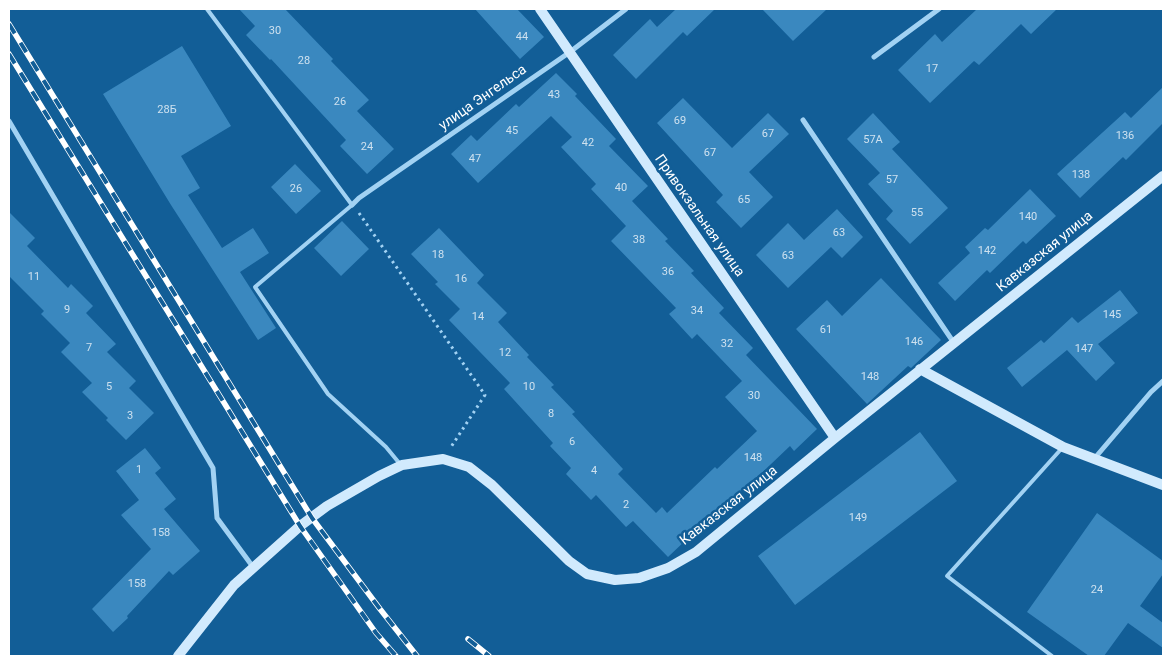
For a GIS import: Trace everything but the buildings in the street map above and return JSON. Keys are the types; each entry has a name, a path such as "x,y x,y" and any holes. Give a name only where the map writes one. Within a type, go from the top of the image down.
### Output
{"main road":[{"name":"Привокзальная улица","path":"540,9 835,438"},
{"name":"Кавказская улица","path":"178,656 234,585 300,526 327,506 402,465 443,459 469,467 492,485 569,561 587,574 615,580 639,578 668,568 696,552 920,369 1163,176"},
{"path":"920,369 1063,447 1163,485"}],"street":[{"name":"улица Энгельса","path":"352,205 359,198 570,52 626,9"},
{"path":"874,57 940,9"},
{"path":"803,120 954,343"},
{"path":"9,121 213,468 217,518 253,567"},
{"path":"1094,459 1151,392 1163,381"}],"lane":[{"path":"207,9 352,205 255,286 328,394 386,447 402,465"},
{"path":"1052,656 947,576 1063,447"}],"path":[{"path":"352,205 361,215 485,395 443,459"}],"railway":[{"path":"9,24 312,518 417,656"},
{"path":"9,54 300,526 376,633 396,656"},
{"path":"468,639 489,656"}]}
